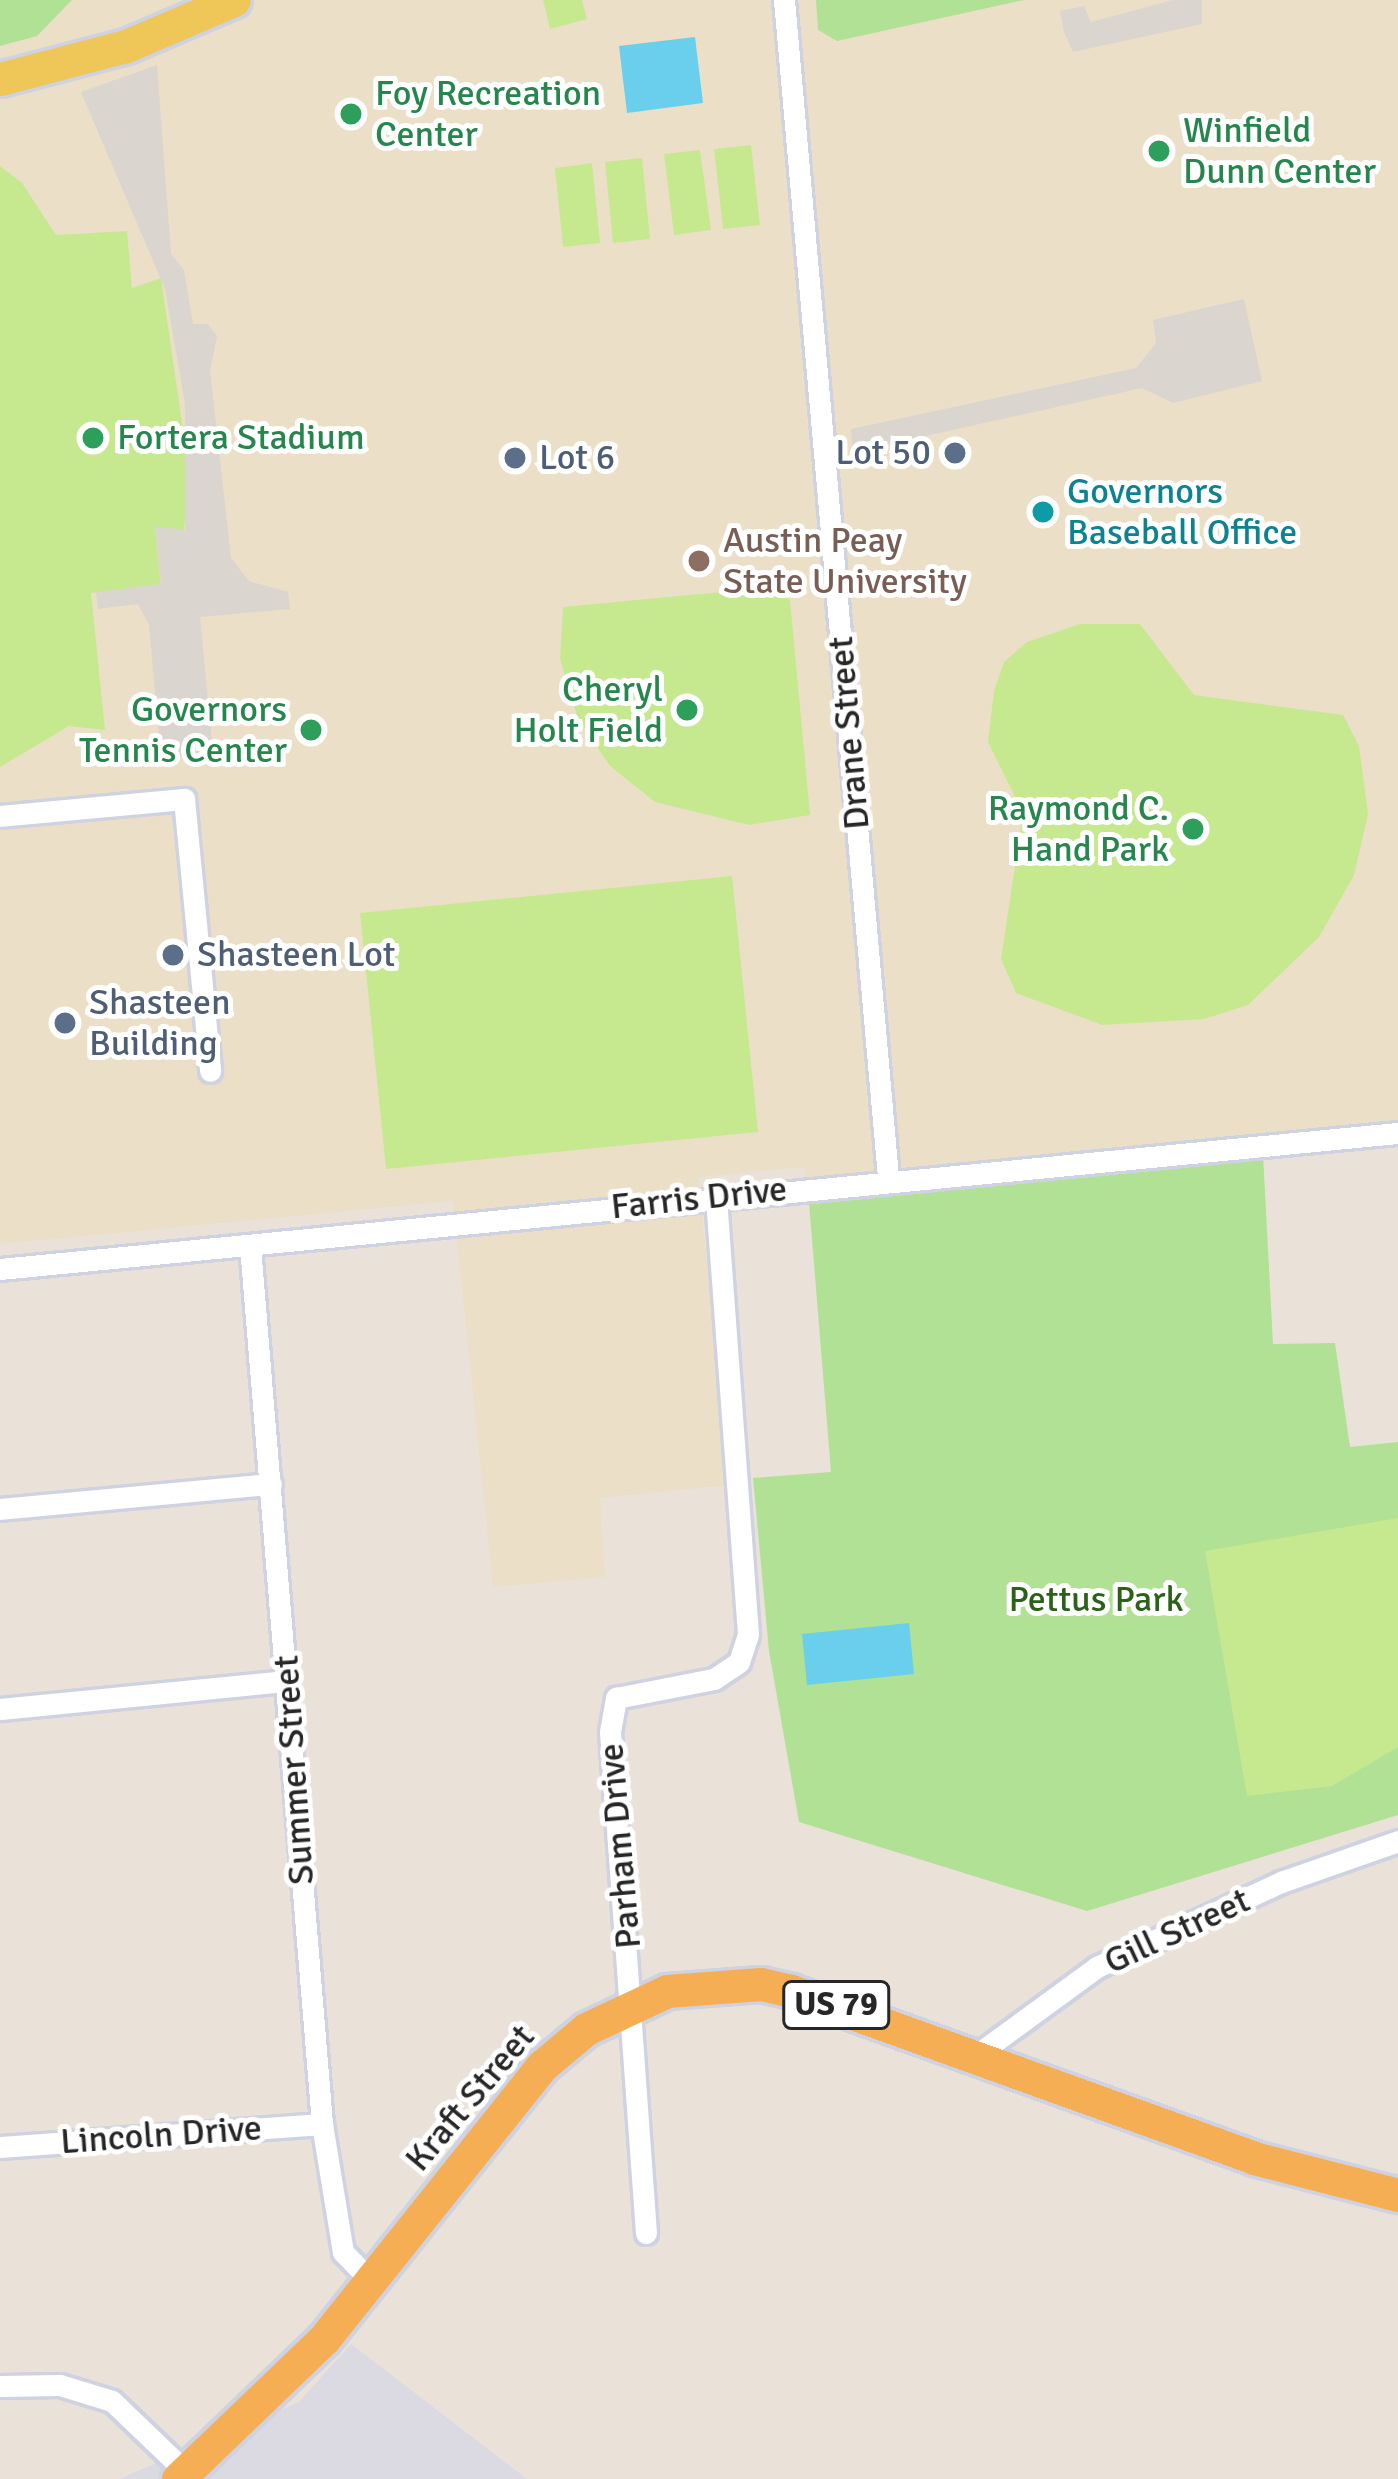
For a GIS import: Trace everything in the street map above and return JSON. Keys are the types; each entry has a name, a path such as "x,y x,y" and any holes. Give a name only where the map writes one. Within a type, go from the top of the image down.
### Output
{"highway":[{"name":"Kraft Street","path":"183,2476 372,2282 542,2066 633,2002 761,1984 1254,2158 1398,2195"}],"main road":[{"path":"0,79 127,46 234,0"}],"street":[{"name":"Drane Street","path":"784,0 888,1178"},
{"path":"0,816 184,799 210,1071"},
{"name":"Farris Drive","path":"0,1269 888,1178 1398,1133"},
{"name":"Parham Drive","path":"646,2233 610,1732 616,1698 713,1679 739,1662 748,1634 716,1196"},
{"name":"Summer Street","path":"250,1246 322,2124 343,2252 372,2282"},
{"path":"0,1509 271,1484"},
{"path":"0,1709 287,1681"},
{"name":"Gill Street","path":"974,2056 1097,1967 1281,1882 1398,1841"},
{"name":"Lincoln Drive","path":"0,2147 322,2124"},
{"path":"0,2386 60,2385 112,2401 183,2476"}],"shaded area":[{"name":"Austin Peay State University","path":"0,0 1398,0 1398,1122 1263,1133 1263,1154 809,1203 805,1167 698,1177 730,1485 600,1498 605,1577 493,1587 453,1201 0,1244"},
{"path":"1173,0 1202,0 1202,24 1073,52 1064,32 1060,11 1084,6 1091,22"},
{"path":"157,65 171,254 184,270 193,324 208,324 217,336 210,370 231,558 249,581 288,592 290,609 200,617 213,753 161,758 149,625 138,604 98,609 96,592 161,584 155,526 185,530 185,404 165,289 81,92"},
{"path":"1244,299 1262,381 1173,403 1142,388 853,452 851,429 1136,368 1156,343 1153,320"},
{"path":"351,2344 527,2479 119,2479 299,2402"}],"green space":[{"path":"0,0 72,0 37,36 0,46"},
{"path":"543,0 582,0 587,19 550,29"},
{"path":"816,0 1024,0 837,41 818,30"},
{"path":"751,145 760,225 723,229 714,149"},
{"path":"700,150 711,230 674,235 664,154"},
{"path":"642,158 650,239 613,243 605,162"},
{"path":"592,163 600,243 563,247 555,168"},
{"name":"Fortera Stadium","path":"0,166 22,183 56,235 127,231 132,288 161,278 189,471 184,531 155,527 161,585 91,593 105,730 69,726 0,767"},
{"name":"Cheryl Holt Field","path":"774,587 790,600 810,815 749,825 655,802 610,766 578,719 560,659 563,607"},
{"name":"Raymond C. Hand Park","path":"1080,624 1140,624 1194,695 1343,715 1359,746 1368,814 1354,875 1319,937 1248,1005 1204,1019 1102,1025 1016,993 1001,959 1023,813 988,742 994,691 1004,662 1027,642"},
{"path":"732,876 758,1132 386,1169 360,913"},
{"name":"Pettus Park","path":"1263,1154 1273,1344 1335,1343 1350,1447 1398,1442 1398,1815 1087,1911 799,1822 769,1651 753,1478 831,1472 809,1203"},
{"path":"1398,1518 1398,1747 1332,1786 1247,1796 1205,1551"}],"water":[{"path":"695,37 703,103 627,113 619,46"},
{"path":"909,1623 914,1674 807,1685 802,1634"}],"place":[{"name":"Foy Recreation Center","path":"351,114"},
{"name":"Winfield Dunn Center","path":"1159,151"},
{"name":"Fortera Stadium","path":"93,438"},
{"name":"Lot 50","path":"955,453"},
{"name":"Lot 6","path":"515,458"},
{"name":"Governors Baseball Office","path":"1043,512"},
{"name":"Austin Peay State University","path":"699,561"},
{"name":"Cheryl Holt Field","path":"687,710"},
{"name":"Governors Tennis Center","path":"311,730"},
{"name":"Raymond C. Hand Park","path":"1193,829"},
{"name":"Shasteen Lot","path":"173,955"},
{"name":"Shasteen Building","path":"65,1023"}]}
